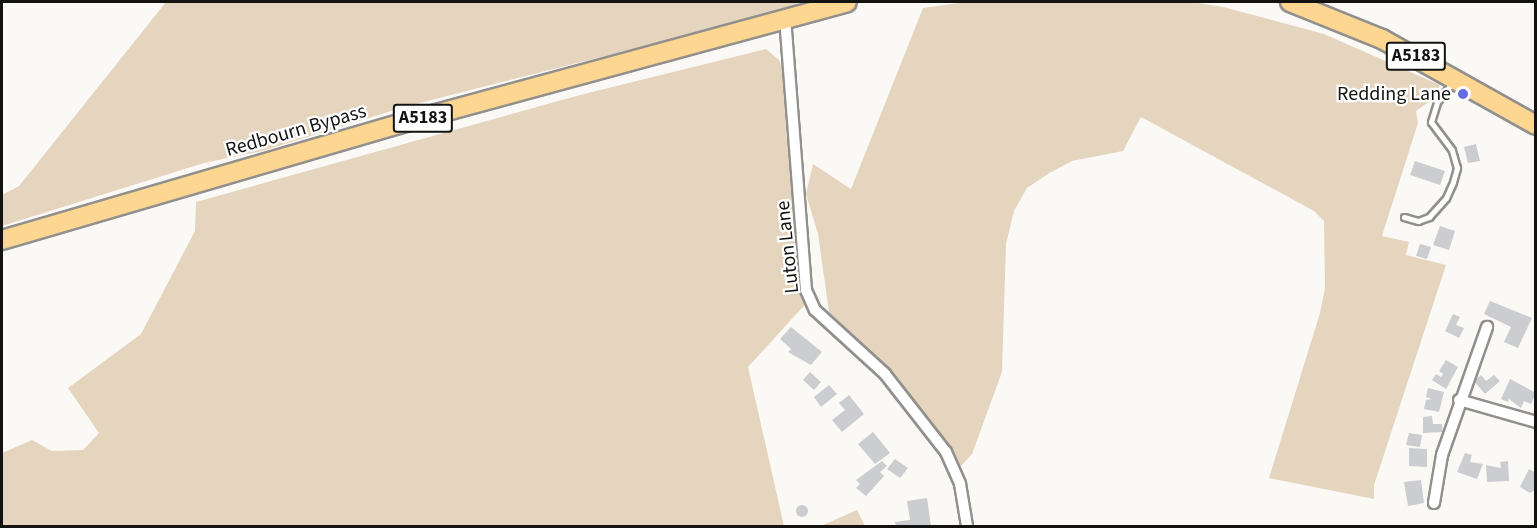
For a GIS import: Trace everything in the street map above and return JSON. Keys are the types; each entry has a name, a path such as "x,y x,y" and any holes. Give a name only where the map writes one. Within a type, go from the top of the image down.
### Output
{"main road":[{"name":"Redbourn Bypass","path":"2,240 785,17 847,2"},
{"name":"A5183","path":"1290,2 1382,39 1536,125"}],"street":[{"name":"Luton Lane","path":"785,17 806,290 815,310 885,374 946,452 960,484 967,526"},
{"path":"1434,503 1442,455 1459,400 1487,327"},
{"path":"1459,400 1536,423"}],"lane":[{"path":"1404,217 1418,220 1429,217 1446,198 1453,182 1457,168 1452,150 1431,122 1437,102 1455,78"}],"shaded area":[{"path":"166,2 798,2 798,7 404,107 262,151 204,163 2,226 2,195 19,186"},
{"path":"966,2 1192,2 1223,7 1324,34 1440,85 1433,99 1416,111 1418,123 1382,236 1409,242 1406,255 1446,265 1374,485 1374,499 1269,478 1320,313 1325,288 1324,221 1314,211 1141,117 1123,151 1072,161 1048,174 1027,188 1014,211 1006,244 1002,372 972,454 961,466 907,393 829,312 818,234 806,194 813,164 851,189 923,8"},
{"path":"766,49 779,60 784,74 786,132 810,299 748,367 784,526 2,526 2,453 32,440 52,451 83,450 99,433 68,388 141,334 195,231 196,202 580,95"},
{"path":"857,510 865,526 821,526"}],"building":[{"path":"1476,144 1480,161 1468,163 1464,147"},
{"path":"1415,161 1445,171 1440,185 1410,175"},
{"path":"1440,226 1455,231 1449,250 1433,245"},
{"path":"1420,244 1431,247 1427,259 1416,256"},
{"path":"1490,301 1532,318 1518,348 1504,342 1511,327 1484,314"},
{"path":"1453,314 1460,317 1456,325 1464,328 1459,338 1445,331"},
{"path":"791,327 822,352 811,365 788,352 791,349 780,339"},
{"path":"1446,360 1458,367 1446,389 1432,380 1436,374 1441,377 1443,374 1439,371"},
{"path":"810,372 821,382 814,390 803,380"},
{"path":"1481,375 1486,381 1494,375 1500,381 1485,394 1474,381"},
{"path":"1510,379 1536,393 1531,404 1524,401 1521,408 1509,399 1508,402 1501,399"},
{"path":"829,385 837,394 821,407 814,397"},
{"path":"1428,388 1444,392 1439,412 1424,409 1426,400 1432,399 1426,397"},
{"path":"849,395 864,414 842,432 832,420 845,410 839,403"},
{"path":"1432,416 1433,424 1442,424 1443,432 1423,433 1423,417"},
{"path":"873,432 890,453 875,464 858,444"},
{"path":"1409,433 1422,435 1420,447 1406,445"},
{"path":"1409,448 1427,449 1427,467 1409,466"},
{"path":"1465,453 1472,455 1470,462 1483,464 1477,479 1457,472"},
{"path":"895,459 908,468 900,478 887,469"},
{"path":"882,461 887,466 880,472 884,476 866,496 856,488 860,484 856,480"},
{"path":"1508,461 1509,481 1487,482 1486,465 1501,468 1500,462"},
{"path":"1529,469 1536,473 1536,489 1530,493 1520,487"},
{"path":"1421,480 1424,503 1408,506 1404,482"},
{"path":"927,498 931,526 896,526 895,522 910,520 907,501"},
{"path":"804,505 807,506 807,516 800,517 797,516 796,509 797,506"}],"place":[{"name":"Redding Lane","path":"1463,94"}]}
